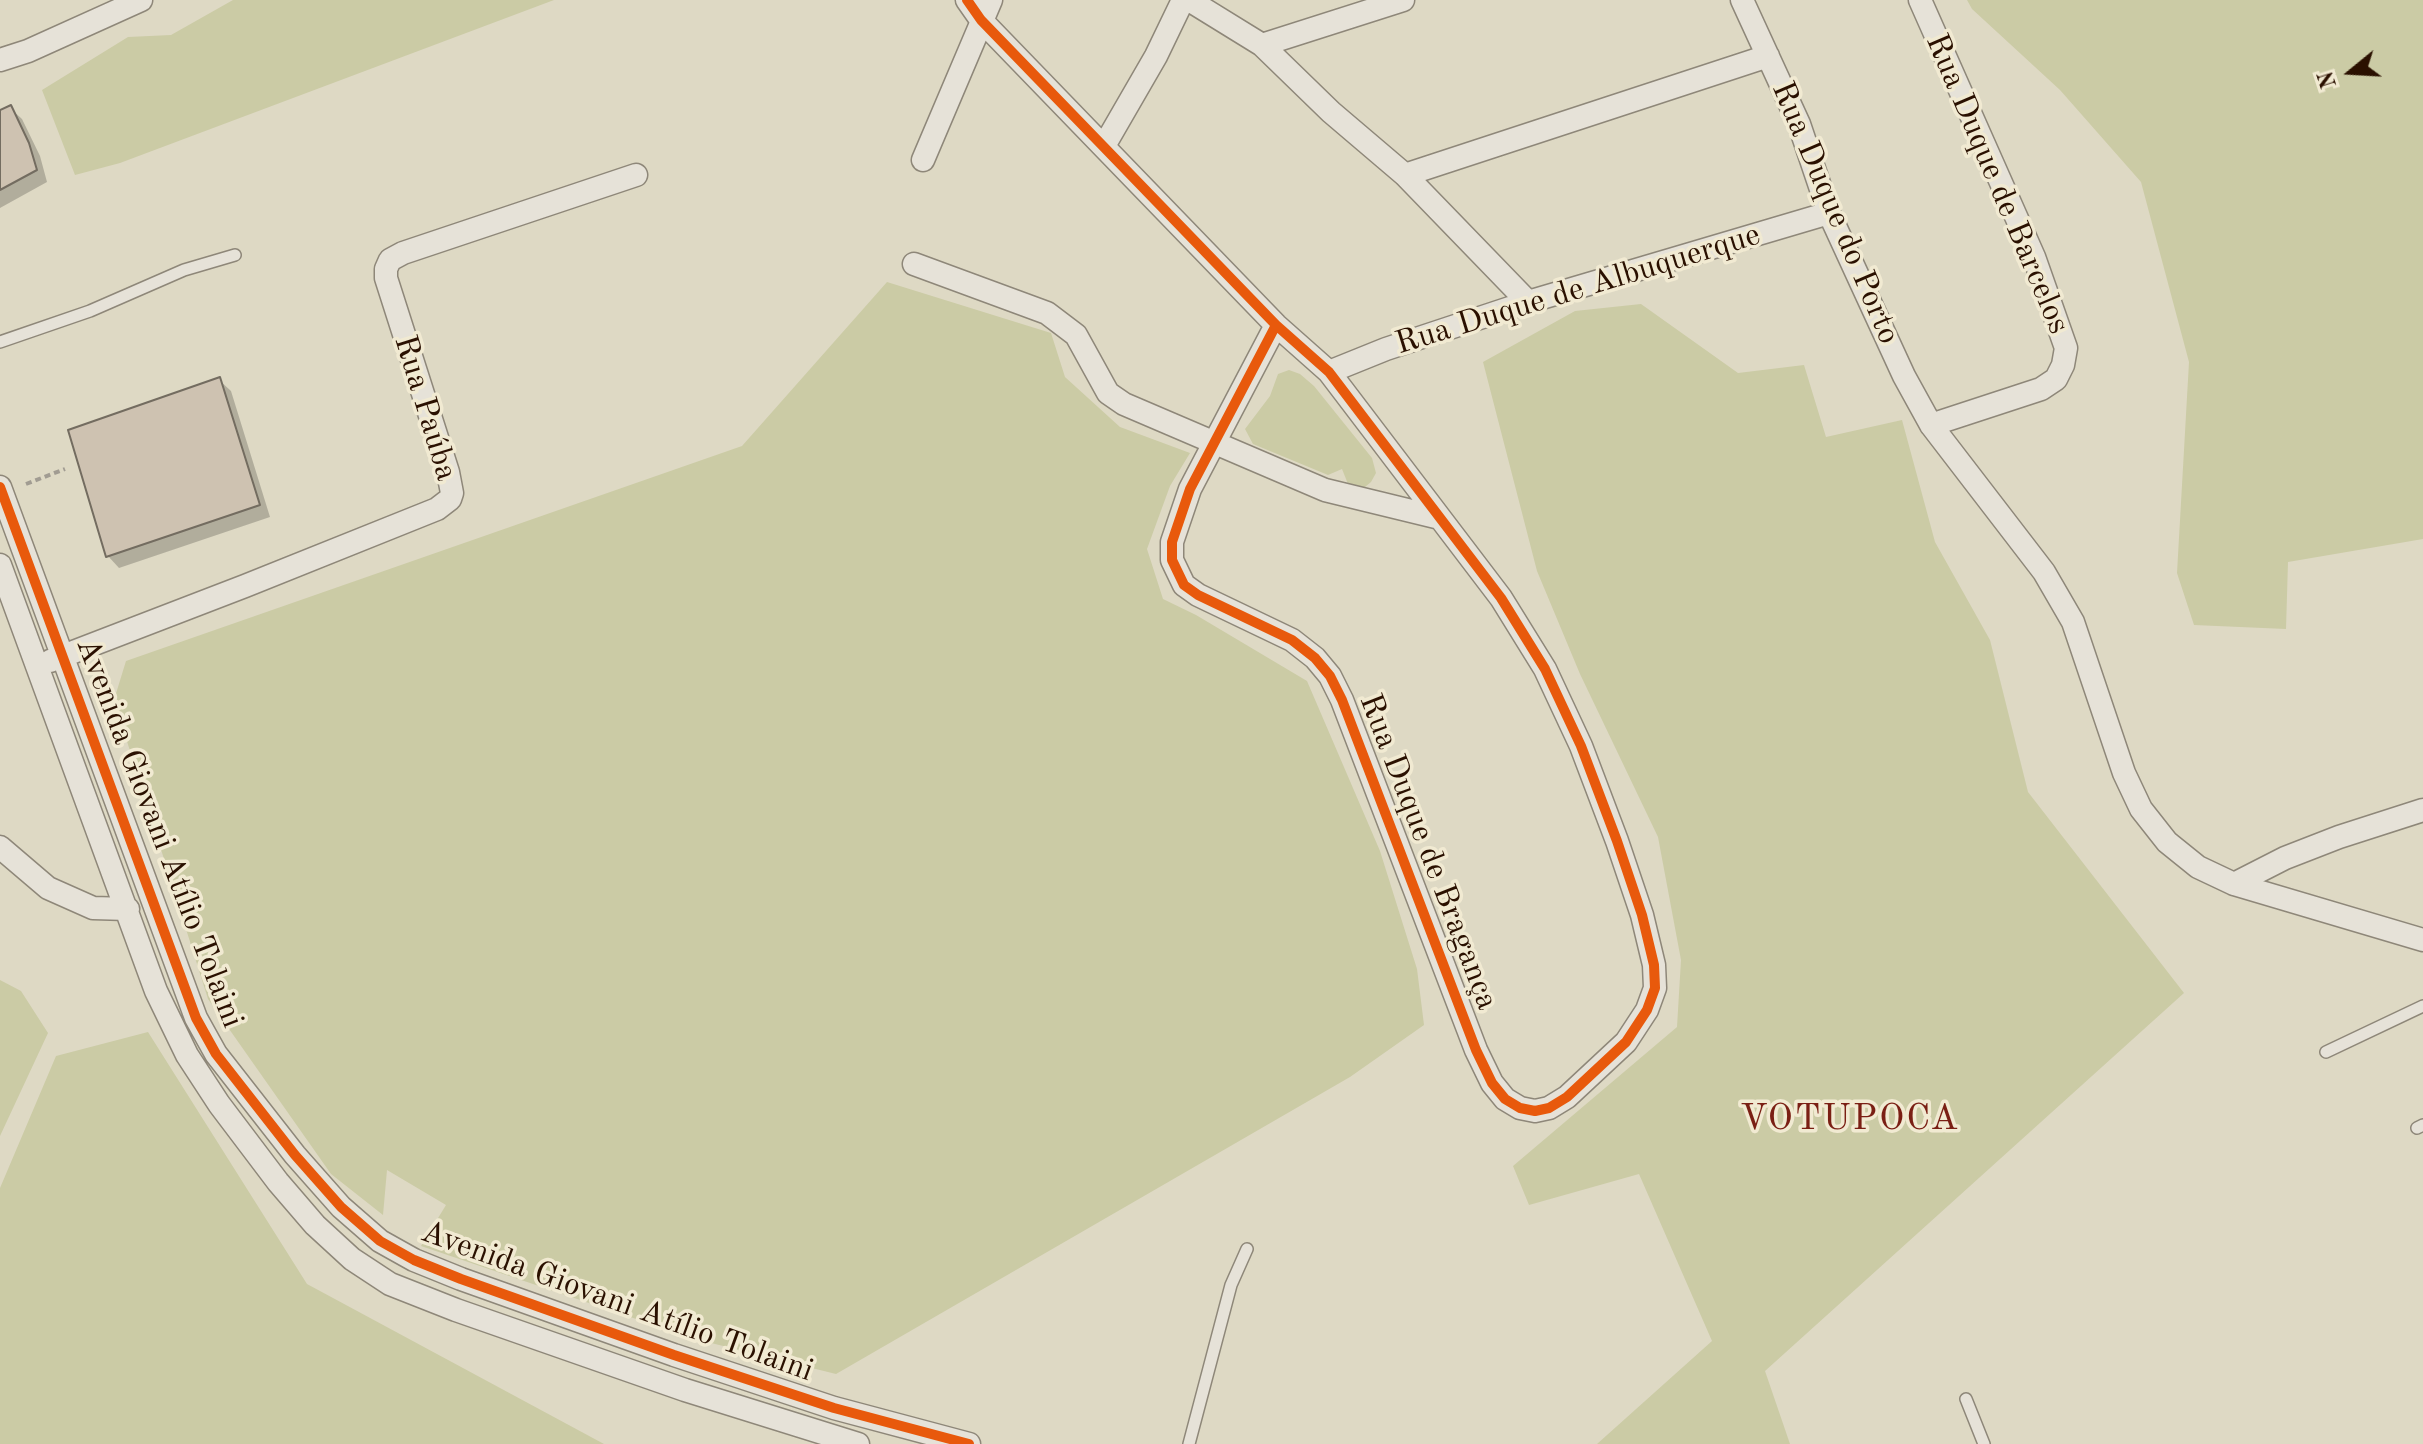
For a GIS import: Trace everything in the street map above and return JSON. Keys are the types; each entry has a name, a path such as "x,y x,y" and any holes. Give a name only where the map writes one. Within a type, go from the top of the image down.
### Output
{"street":[{"path":"0,60 28,51 141,0"},
{"path":"967,0 986,10 1104,146 1276,325 1329,372 1440,518"},
{"path":"1104,146 1186,0 1262,45 1331,112 1405,175 1528,302"},
{"path":"1262,45 1403,0"},
{"name":"Rua Duque do Porto","path":"1742,0 1799,124 1829,213 1904,376 1931,425 2044,572 2073,622 2124,773 2141,809 2167,842 2198,867 2234,884 2423,940"},
{"name":"Rua Duque de Barcelos","path":"1920,0 2034,257 2066,348 2056,379 2041,389 1931,425"},
{"path":"923,160 986,10"},
{"path":"1405,175 1768,56"},
{"name":"Rua Paúba","path":"64,656 423,514 450,499 452,493 448,472 386,278 390,260 636,175"},
{"name":"Rua Duque de Albuquerque","path":"1329,372 1386,349 1528,302 1829,213"},
{"path":"914,264 1047,313 1076,335 1108,393 1124,404 1325,490 1440,518"},
{"name":"Rua Duque de Bragança","path":"1276,325 1190,489 1172,542 1172,560 1177,575 1198,595 1292,640 1315,658 1330,676 1342,700 1476,1050 1492,1083 1505,1099 1520,1108 1535,1111 1549,1108 1567,1097 1626,1042 1647,1010 1655,988 1654,965 1642,915 1581,746 1545,669 1501,598 1440,518"},
{"name":"Avenida Giovani Atílio Tolaini","path":"0,487 196,1018 216,1054 295,1155 341,1207 380,1241 414,1260 461,1279 790,1394 969,1444"},
{"name":"Avenida Giovani Atílio Tolaini","path":"0,565 156,991 187,1055 219,1104 315,1225 352,1259 390,1284 685,1390 858,1444"},
{"path":"37,666 64,656"},
{"path":"2234,884 2285,858 2423,810"},
{"path":"0,847 48,888 93,908 128,909"}],"lane":[{"path":"0,342 90,311 184,270 235,255"},
{"path":"2326,1052 2423,1006"},
{"path":"1189,1444 1231,1285 1247,1249"},
{"path":"1966,1399 1984,1444"}],"path":[{"path":"26,484 65,469"}],"green space":[{"path":"233,0 554,0 120,163 75,175 42,90 128,37 171,35"},
{"path":"1967,0 2423,0 2423,539 2288,562 2286,629 2194,625 2177,573 2189,362 2141,182 2060,90 1972,9"},
{"path":"887,282 1051,333 1065,377 1120,427 1190,453 1170,486 1147,549 1163,599 1196,615 1307,681 1380,851 1417,969 1424,1025 1350,1077 836,1374 695,1339 421,1246 446,1205 387,1170 383,1215 331,1174 208,999 114,700 126,661 742,446"},
{"path":"1641,304 1738,373 1804,365 1826,437 1902,420 1935,542 1990,640 2028,792 2184,993 1765,1371 1790,1444 1597,1444 1712,1341 1639,1174 1529,1205 1513,1166 1677,1027 1681,960 1658,837 1580,674 1537,571 1483,362 1575,311"},
{"path":"1289,370 1300,374 1314,386 1372,458 1376,473 1365,487 1356,488 1348,484 1342,469 1328,475 1253,444 1245,429 1270,396 1278,374"},
{"path":"0,980 21,991 48,1033 0,1136"},
{"path":"148,1032 307,1284 604,1444 0,1444 0,1188 56,1056"}],"building":[{"path":"11,105 29,143 37,170 0,190 0,110"},
{"path":"220,377 260,505 106,557 68,430"}],"cycle path":[{"path":"967,0 981,20 1276,325 1329,372 1501,598 1545,669 1581,746 1617,841 1642,915 1654,965 1655,988 1647,1010 1626,1042 1567,1097 1549,1108 1535,1111 1520,1108 1505,1099 1492,1083 1476,1050 1342,700 1330,676 1315,658 1292,640 1198,595 1184,585 1172,560 1172,542 1190,489 1276,325"},
{"path":"0,487 196,1018 216,1054 295,1155 341,1207 380,1241 414,1260 461,1279 834,1408 969,1444"}],"district":[{"name":"VOTUPOCA","path":"1850,1120"}]}
